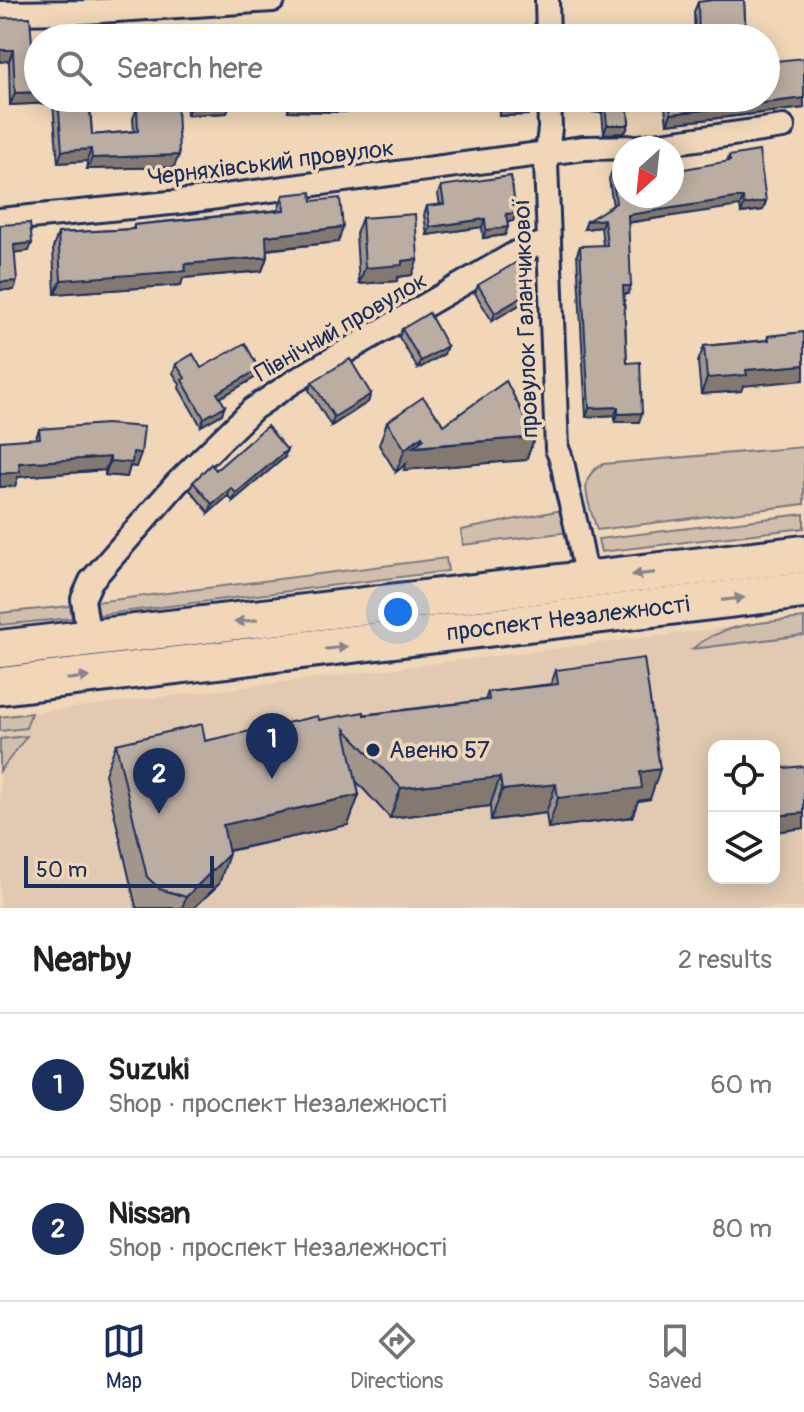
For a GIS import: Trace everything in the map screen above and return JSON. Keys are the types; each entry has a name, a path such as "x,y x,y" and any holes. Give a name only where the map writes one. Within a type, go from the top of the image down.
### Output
{"main road":[{"name":"проспект Незалежності","path":"0,649 804,554"},
{"name":"проспект Незалежності","path":"0,686 130,673 804,590"}],"street":[{"path":"0,13 85,12 273,0"},
{"path":"547,0 548,24"},
{"name":"провулок Галанчикової","path":"549,112 549,242 557,449 565,464 567,488 581,537 586,581"},
{"name":"Черняхівський провулок","path":"0,220 180,202 548,152 639,147 783,127"},
{"name":"Північний провулок","path":"89,640 83,599 91,581 177,483 253,409 293,382 521,250 549,242"}],"shaded area":[{"path":"804,447 804,504 597,530 586,493 589,477 603,464"},
{"path":"562,510 570,532 463,545 461,530"},
{"path":"804,514 804,528 601,552 598,539"},
{"path":"446,558 448,571 98,615 95,602"},
{"path":"70,606 72,618 0,625 0,613"},
{"path":"804,618 804,908 0,908 0,717"},
{"path":"804,618 804,635 692,649 704,640 731,629"},
{"path":"31,713 26,728 0,731 0,717"},
{"path":"27,736 0,771 0,739"}],"building":[{"path":"744,0 745,24 699,24 698,2"},
{"path":"30,17 31,24 24,24 24,93 15,93 13,50 0,50 0,18"},
{"path":"804,58 804,98 780,101 780,61"},
{"path":"59,112 90,112 92,135 138,131 137,112 177,112 179,155 92,158 91,149 62,151"},
{"path":"606,112 628,112 629,123 626,125 607,125"},
{"path":"759,151 766,201 744,205 743,198 735,198 684,206 684,169 730,161 729,156"},
{"path":"511,176 516,213 506,214 508,227 486,230 485,219 430,227 427,206 444,204 441,186"},
{"path":"311,192 312,201 340,198 343,227 266,236 267,257 185,264 186,271 61,280 58,233 134,229 134,225 284,210 283,195"},
{"path":"612,205 612,208 672,208 628,215 631,286 623,286 627,363 640,362 642,413 618,414 618,407 589,408 580,246 607,245 604,219 587,221"},
{"path":"415,214 418,259 402,261 402,265 365,268 362,218"},
{"path":"30,223 32,243 14,245 17,281 0,282 0,225"},
{"path":"517,262 534,290 495,313 478,285"},
{"path":"429,313 447,346 421,361 402,329"},
{"path":"804,332 804,365 746,370 747,375 707,378 704,346 769,340 768,336"},
{"path":"245,343 259,369 217,393 225,406 204,418 176,364 193,354 201,368"},
{"path":"350,359 371,394 334,417 312,382"},
{"path":"506,381 535,437 413,447 424,439 422,436 405,449 387,422 423,397 444,425"},
{"path":"106,424 144,427 141,453 133,452 132,463 110,461 110,457 19,463 20,472 0,474 0,441 40,438 39,429"},
{"path":"267,426 287,450 236,493 231,488 212,504 193,482 211,464 216,470"},
{"path":"644,658 660,769 640,772 642,788 558,798 556,784 502,790 500,777 401,788 345,729 359,795 223,825 229,854 186,897 160,889 147,877 116,744 202,724 205,741 318,716 319,720 364,712 364,715 489,700 488,692 558,684 556,670"},
{"path":"804,766 804,813 780,815 780,768"}],"place":[{"name":"Авеню 57","path":"373,750"},
{"name":"Suzuki","path":"272,779"},
{"name":"Nissan","path":"159,814"}]}
